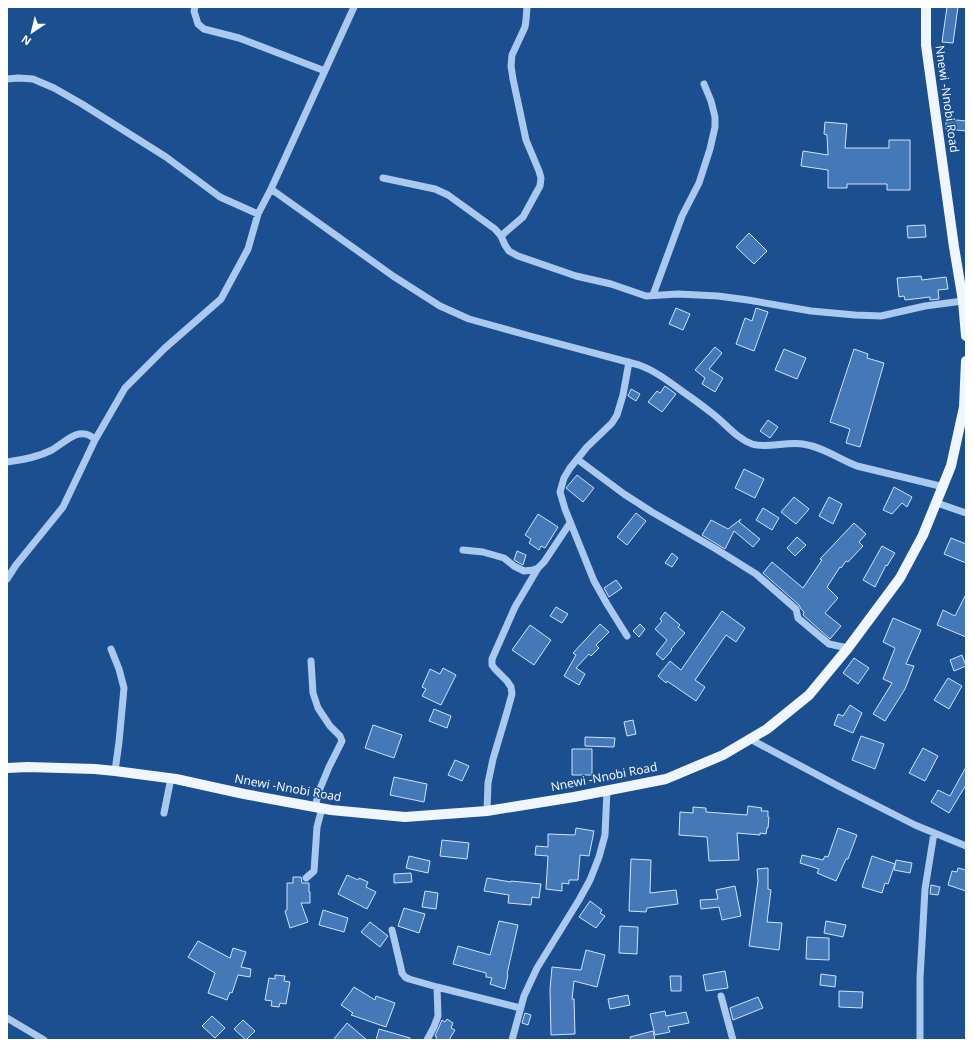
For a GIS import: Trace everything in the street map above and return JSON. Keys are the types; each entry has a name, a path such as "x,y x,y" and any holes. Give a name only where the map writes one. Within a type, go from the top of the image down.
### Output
{"main road":[{"name":"Nnewi -Nnobi Road","path":"926,7 926,45 963,301 966,336"},
{"name":"Nnewi -Nnobi Road","path":"7,768 28,767 115,771 171,778 244,794 330,810 405,817 487,811 574,797 666,779 723,755 767,729 809,695 848,648 900,578 923,535 952,466 964,406 966,361"}],"street":[{"path":"195,7 194,11 198,24 204,29 240,38 325,71"},
{"path":"7,579 16,565 63,506 95,440 124,388 165,348 221,299 248,249 258,214 271,189 354,7"},
{"path":"501,236 523,217 540,186 541,178 526,140 511,66 512,55 525,27 527,7"},
{"path":"7,79 34,79 54,88 166,157 220,197 258,214"},
{"path":"653,295 680,221 699,183 710,149 715,127 715,117 711,100 704,84"},
{"path":"383,178 435,189 448,195 495,229 501,236 509,251 518,256 576,276 611,284 646,296 678,294 718,296 811,311 875,316 925,306 963,301"},
{"path":"271,189 393,276 440,306 469,319 629,362 649,369 677,387 713,414 740,437 752,444 763,445 802,443 817,447 857,466 944,487"},
{"path":"627,636 594,581 570,523 560,492 564,478 570,468 587,447 612,423 617,415 623,395 629,362"},
{"path":"7,462 39,456 53,450 78,434 92,436 95,440"},
{"path":"577,459 624,494 652,512 716,548 756,574 778,595 796,609 798,618 829,644 848,648"},
{"path":"936,503 966,513"},
{"path":"487,811 488,782 493,759 512,694 511,687 507,681 495,670 492,665 492,659 515,607 538,568 544,562 570,523"},
{"path":"463,550 483,552 504,558 514,566 524,571 538,568"},
{"path":"111,649 119,669 124,688 115,771"},
{"path":"306,878 314,872 319,791 342,741 340,736 330,726 318,708 313,693 311,660"},
{"path":"750,739 915,825 966,846"},
{"path":"164,813 171,778"},
{"path":"512,1040 524,996 537,968 586,887 599,857 605,835 607,790"},
{"path":"920,1040 920,978 924,888 934,833"},
{"path":"392,930 402,974 405,977 437,987 520,1008"},
{"path":"427,1040 438,1016 437,987"},
{"path":"721,996 733,1040"},
{"path":"7,1018 44,1040"}],"building":[{"path":"947,7 958,7 953,43 942,42"},
{"path":"946,119 966,121 966,131 946,129"},
{"path":"825,122 847,124 845,148 889,148 889,140 910,140 910,190 887,190 887,184 847,184 847,188 828,188 828,170 801,166 803,151 828,155 827,135 824,134"},
{"path":"925,225 926,237 908,238 907,226"},
{"path":"749,233 767,251 754,264 736,247"},
{"path":"921,276 922,280 946,277 948,289 938,290 939,299 930,300 930,297 905,300 904,296 899,297 897,278"},
{"path":"676,308 690,314 683,330 669,324"},
{"path":"756,308 768,312 754,351 736,344 745,318 752,321"},
{"path":"715,347 722,353 709,369 723,378 715,392 702,384 705,378 695,370"},
{"path":"784,349 806,358 797,379 775,370"},
{"path":"854,349 868,354 867,358 884,363 860,447 846,443 850,429 830,422"},
{"path":"665,386 676,394 662,412 648,402 657,391 660,393"},
{"path":"631,389 640,394 636,401 628,396"},
{"path":"768,420 778,427 770,438 760,431"},
{"path":"744,469 764,479 755,498 735,488"},
{"path":"577,475 594,488 583,502 566,488"},
{"path":"894,487 912,497 907,507 902,503 892,514 883,510"},
{"path":"794,497 809,509 796,524 781,512"},
{"path":"829,497 842,504 833,524 819,516"},
{"path":"763,508 779,518 772,530 756,520"},
{"path":"636,513 646,521 627,545 617,537"},
{"path":"538,514 558,527 545,548 541,546 539,550 529,543 531,539 525,535"},
{"path":"741,519 739,522 760,539 753,547 734,531 725,549 702,535 711,520 728,529"},
{"path":"854,523 866,534 859,542 863,546 848,562 846,561 841,568 840,567 827,587 838,598 825,613 841,626 830,639 803,615 804,612 799,605 763,573 772,562 803,588 822,560 820,559"},
{"path":"797,537 806,545 795,556 787,548"},
{"path":"951,538 966,544 966,563 944,554"},
{"path":"882,546 895,553 887,566 886,565 875,587 863,580"},
{"path":"517,551 526,555 523,565 514,560"},
{"path":"672,553 678,558 672,567 665,563"},
{"path":"616,580 622,588 609,597 604,588"},
{"path":"966,594 966,637 937,625 943,610 955,616"},
{"path":"556,607 568,614 562,623 550,616"},
{"path":"722,611 745,628 736,642 726,635 695,680 705,687 696,701 667,681 666,683 658,676 670,661 681,670"},
{"path":"665,612 680,625 678,627 685,633 663,660 656,654 667,640 655,629 662,621 660,619"},
{"path":"893,618 921,630 906,664 914,666 905,689 885,721 873,714 892,683 883,679 895,648 883,642"},
{"path":"600,624 609,632 596,645 599,648 591,656 589,654 576,668 585,674 579,685 564,676 576,655 573,653"},
{"path":"640,624 645,629 639,637 633,631"},
{"path":"530,625 551,640 534,665 512,650"},
{"path":"962,655 966,666 954,671 950,660"},
{"path":"854,658 869,668 858,684 843,673"},
{"path":"443,668 456,675 441,705 422,696 426,689 422,687 430,669 440,674"},
{"path":"948,678 962,686 949,709 934,700"},
{"path":"850,705 862,713 853,733 834,725 838,714 843,716"},
{"path":"434,709 451,716 447,728 429,721"},
{"path":"633,720 636,734 627,736 624,722"},
{"path":"373,725 402,735 394,758 365,748"},
{"path":"861,736 884,744 875,769 852,760"},
{"path":"585,737 615,738 614,747 585,746"},
{"path":"923,748 938,756 925,781 909,773"},
{"path":"572,749 592,749 592,775 572,775"},
{"path":"455,760 469,766 462,781 448,775"},
{"path":"966,767 966,785 949,813 931,802 938,790 950,796"},
{"path":"394,777 427,784 424,802 390,795"},
{"path":"748,806 762,808 761,811 768,811 768,828 766,834 760,833 760,835 737,833 739,860 709,861 707,837 679,835 680,812 693,813 693,807 706,808 706,812 747,815"},
{"path":"576,828 594,831 589,856 580,855 578,880 569,880 569,884 562,883 562,891 546,889 548,856 535,855 536,846 548,847 548,834 575,835"},
{"path":"838,828 857,835 848,859 846,859 836,881 817,873 819,869 800,863 802,855 823,860 825,856 828,857"},
{"path":"442,840 469,843 467,859 440,856"},
{"path":"409,856 430,861 428,873 406,868"},
{"path":"872,856 895,864 888,884 885,883 882,893 862,887"},
{"path":"631,859 651,860 650,893 676,890 678,904 647,908 646,912 629,911"},
{"path":"896,860 912,863 910,873 894,870"},
{"path":"768,868 768,889 771,890 767,922 782,923 779,950 749,946 758,881 757,869"},
{"path":"958,868 966,870 966,891 948,885 952,871 957,872"},
{"path":"411,873 412,882 394,883 394,874"},
{"path":"347,875 358,880 359,878 368,882 366,887 376,892 367,909 338,894"},
{"path":"293,877 301,877 302,883 309,883 310,903 301,903 308,922 290,928 285,911 287,910 287,883 293,883"},
{"path":"487,878 511,882 541,884 539,898 532,897 531,905 508,903 509,895 484,891"},
{"path":"931,885 940,887 938,895 930,894"},
{"path":"735,886 741,916 722,920 719,907 701,909 700,900 718,899 716,890"},
{"path":"425,891 438,893 436,909 422,907"},
{"path":"590,901 602,910 600,913 605,916 596,928 579,917"},
{"path":"404,908 425,914 419,933 398,926"},
{"path":"323,910 348,918 344,932 319,925"},
{"path":"499,921 518,925 505,989 490,984 492,978 486,977 486,973 453,964 458,946 490,955"},
{"path":"826,921 846,925 843,937 824,933"},
{"path":"370,922 388,936 380,947 361,932"},
{"path":"620,926 638,927 637,954 619,953"},
{"path":"807,937 829,938 829,960 806,959"},
{"path":"198,941 230,958 233,948 246,952 241,967 251,969 250,977 238,975 232,993 230,992 227,1000 208,993 215,973 188,957"},
{"path":"586,950 605,955 597,987 574,981 572,999 574,999 575,1034 551,1035 550,989 552,967 581,970"},
{"path":"725,971 728,988 706,991 703,975"},
{"path":"821,974 836,976 835,987 820,985"},
{"path":"275,975 285,976 284,981 290,982 286,1004 280,1003 279,1007 271,1006 272,1001 265,1000 269,978 275,979"},
{"path":"670,976 681,976 681,991 671,991"},
{"path":"354,987 375,1000 376,996 395,1003 386,1027 351,1015 353,1013 341,1005"},
{"path":"839,991 863,992 862,1008 839,1007"},
{"path":"628,995 630,1005 610,1009 608,999"},
{"path":"758,997 763,1008 733,1020 730,1008"},
{"path":"665,1011 666,1016 686,1012 689,1023 668,1027 670,1032 655,1035 650,1014"},
{"path":"525,1013 531,1015 528,1025 522,1023"},
{"path":"212,1016 225,1028 215,1038 202,1026"},
{"path":"447,1019 453,1023 451,1028 455,1030 449,1040 435,1040 437,1037 435,1036 442,1020 445,1022"},
{"path":"243,1020 255,1031 246,1040 234,1029"},
{"path":"347,1023 367,1040 333,1040"},
{"path":"379,1029 410,1038 410,1040 376,1040"},
{"path":"653,1031 655,1040 631,1040 630,1037"}]}
